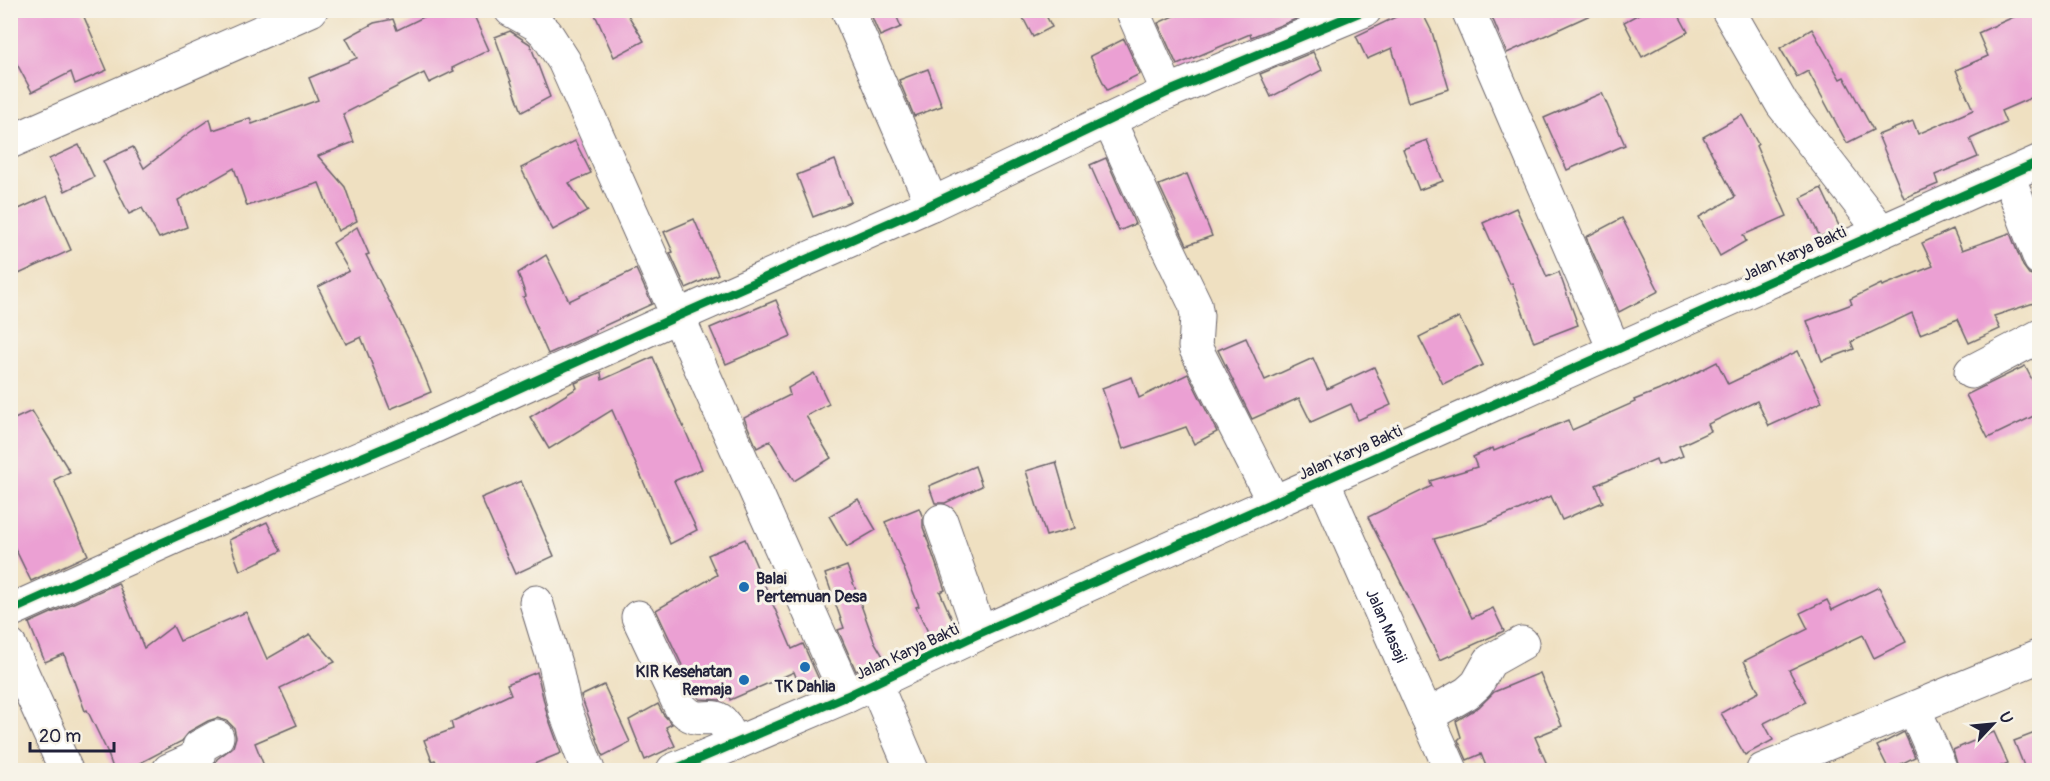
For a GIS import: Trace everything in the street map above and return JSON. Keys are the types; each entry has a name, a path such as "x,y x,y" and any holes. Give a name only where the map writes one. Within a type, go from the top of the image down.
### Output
{"street":[{"path":"10,142 311,10"},
{"path":"511,10 536,24 546,33 564,61 678,316 861,690 912,771"},
{"path":"849,10 932,204"},
{"path":"1132,10 1168,92"},
{"path":"10,611 186,532 422,432 932,204 1318,19 1365,10"},
{"path":"1468,10 1614,349"},
{"path":"1728,10 1782,104 1881,231"},
{"path":"1109,120 1195,303 1196,346 1274,503"},
{"name":"Jalan Karya Bakti","path":"673,771 861,690 980,633 2040,161"},
{"path":"2008,175 2040,259"},
{"path":"1971,372 2040,336"},
{"name":"Jalan Masaji","path":"1323,481 1451,771"},
{"path":"941,521 980,633"},
{"path":"536,602 555,664 565,710 588,771"},
{"path":"638,617 680,706 687,715 694,718 721,720 734,745"},
{"path":"1427,716 1467,693 1477,684 1490,661 1522,643"},
{"path":"10,646 66,771"},
{"path":"1763,771 2040,656"},
{"path":"1914,708 1941,771"},
{"path":"169,771 198,757 199,747 217,737"}],"building":[{"path":"10,10 81,10 107,70 75,84 71,72 32,92 10,51"},
{"path":"438,10 471,10 489,50 452,68 454,71 429,83 424,73 343,114 354,142 318,156 345,187 357,221 338,231 319,183 247,206 234,168 178,200 187,227 159,238 142,208 129,214 103,161 133,147 144,168 210,119 213,130 250,118 252,124 318,100 309,78 357,58 346,38 374,23 393,19 397,30"},
{"path":"593,10 625,10 644,41 614,57"},
{"path":"869,10 894,10 901,27 880,36"},
{"path":"1019,10 1043,10 1052,27 1033,37"},
{"path":"1186,10 1304,10 1294,15 1296,19 1251,37 1250,34 1177,65 1158,23"},
{"path":"1410,10 1421,10 1432,32 1449,89 1408,102 1392,48 1367,59 1356,36"},
{"path":"1489,10 1601,10 1507,53"},
{"path":"1646,10 1676,10 1688,32 1642,57 1624,22"},
{"path":"2029,10 2040,10 2040,94 2001,111 2006,123 1970,139 1978,157 1935,175 1938,184 1904,198 1878,135 1913,121 1918,134 1973,110 1956,70 1988,56 1978,33"},
{"path":"1812,29 1840,79 1844,77 1873,130 1847,143 1808,71 1797,77 1780,48"},
{"path":"510,31 530,44 550,97 522,112 495,37"},
{"path":"1124,39 1140,74 1107,90 1090,56"},
{"path":"1313,52 1322,70 1271,97 1260,74"},
{"path":"928,69 942,106 914,116 899,80"},
{"path":"1602,93 1625,145 1567,170 1544,118"},
{"path":"1742,115 1758,144 1756,146 1787,216 1743,235 1746,241 1720,256 1699,217 1735,197 1703,137"},
{"path":"1427,140 1443,181 1419,190 1403,149"},
{"path":"575,141 591,173 569,183 588,211 553,230 521,168"},
{"path":"79,145 94,177 65,191 49,159"},
{"path":"1106,158 1135,224 1119,231 1090,165"},
{"path":"835,160 851,202 813,217 797,175"},
{"path":"1187,174 1212,236 1187,245 1159,185"},
{"path":"1821,188 1840,228 1820,237 1801,198"},
{"path":"47,196 71,250 10,278 10,213"},
{"path":"1516,208 1547,277 1559,272 1578,325 1534,342 1512,283 1510,284 1483,223"},
{"path":"1622,218 1659,291 1619,312 1586,237"},
{"path":"694,219 718,274 686,288 670,253 673,252 664,232"},
{"path":"357,227 369,254 366,255 415,352 431,392 390,409 361,337 346,344 318,287 349,271 333,243"},
{"path":"1953,229 1962,250 2010,233 2023,266 2029,274 2040,277 2040,301 1994,316 2000,329 1969,343 1958,319 1920,334 1912,313 1851,342 1854,349 1822,361 1807,321 1852,304 1850,299 1881,284 1882,286 1933,266 1922,243"},
{"path":"546,255 569,301 636,269 652,304 548,354 523,297 526,296 518,273"},
{"path":"776,300 791,336 726,364 710,328"},
{"path":"1459,317 1483,365 1443,384 1419,337"},
{"path":"1246,338 1265,380 1313,358 1327,389 1374,367 1391,405 1358,420 1351,404 1311,422 1299,398 1252,419 1218,350"},
{"path":"1798,351 1822,402 1769,426 1757,401 1708,424 1711,431 1679,446 1683,456 1658,465 1656,459 1596,485 1603,502 1562,520 1551,496 1485,524 1434,539 1472,618 1493,608 1504,631 1440,660 1368,517 1432,486 1430,481 1477,467 1473,457 1493,448 1494,451 1568,420 1572,430 1717,362 1728,384"},
{"path":"653,357 702,469 674,481 697,530 670,544 612,410 549,449 530,417 577,388 575,383 601,372 602,380"},
{"path":"2025,366 2040,395 2040,413 1988,438 1966,395"},
{"path":"814,373 829,404 806,416 831,458 794,481 770,441 757,448 744,418 790,395 788,388"},
{"path":"1188,374 1217,432 1194,444 1186,427 1123,449 1102,388 1132,377 1139,398"},
{"path":"32,411 70,472 54,480 88,555 31,581 10,538 10,421"},
{"path":"1056,462 1075,528 1046,536 1026,471"},
{"path":"975,466 982,486 945,503 935,503 929,486"},
{"path":"521,481 554,556 515,574 481,498"},
{"path":"858,499 876,530 847,547 829,516"},
{"path":"919,508 923,518 923,527 945,590 940,592 954,624 930,636 916,607 919,606 885,522"},
{"path":"267,522 281,551 240,571 229,540"},
{"path":"745,539 792,649 803,644 821,684 802,692 794,672 730,700 729,696 720,700 700,699 696,695 656,610 717,575 708,555"},
{"path":"847,566 874,641 884,658 856,671 838,630 844,628 825,574"},
{"path":"118,583 144,648 173,626 180,641 246,612 267,659 310,634 335,662 280,688 297,725 255,743 266,771 217,771 215,764 217,759 233,747 236,737 234,728 227,721 217,718 190,731 182,741 125,771 114,771 107,751 87,710 85,711 64,654 45,662 29,623"},
{"path":"1879,587 1906,642 1874,658 1863,635 1789,670 1806,702 1764,723 1773,740 1745,755 1721,713 1759,692 1744,661 1808,629 1800,613 1827,600 1832,610"},
{"path":"537,672 547,714 561,753 517,771 441,771 435,760 432,761 424,740 453,729 451,722 511,694 507,684"},
{"path":"1540,673 1562,726 1535,737 1550,771 1488,771 1481,754 1467,760 1458,740 1461,737 1456,721 1479,707 1494,692"},
{"path":"604,685 630,742 603,756 581,696"},
{"path":"658,704 672,724 666,727 675,746 645,760 629,720"},
{"path":"2040,731 2040,771 2026,771 2014,741"},
{"path":"1904,732 1915,757 1889,770 1877,746"},
{"path":"1994,732 2008,763 1990,771 1959,771 1953,750"}],"cycle path":[{"path":"10,611 186,532 422,432 932,204 1168,92 1365,10"},
{"path":"673,770 847,696 980,633 2040,161"}],"place":[{"name":"Balai Pertemuan Desa","path":"744,587"},
{"name":"TK Dahlia","path":"805,667"},
{"name":"KIR Kesehatan Remaja","path":"744,680"}]}
